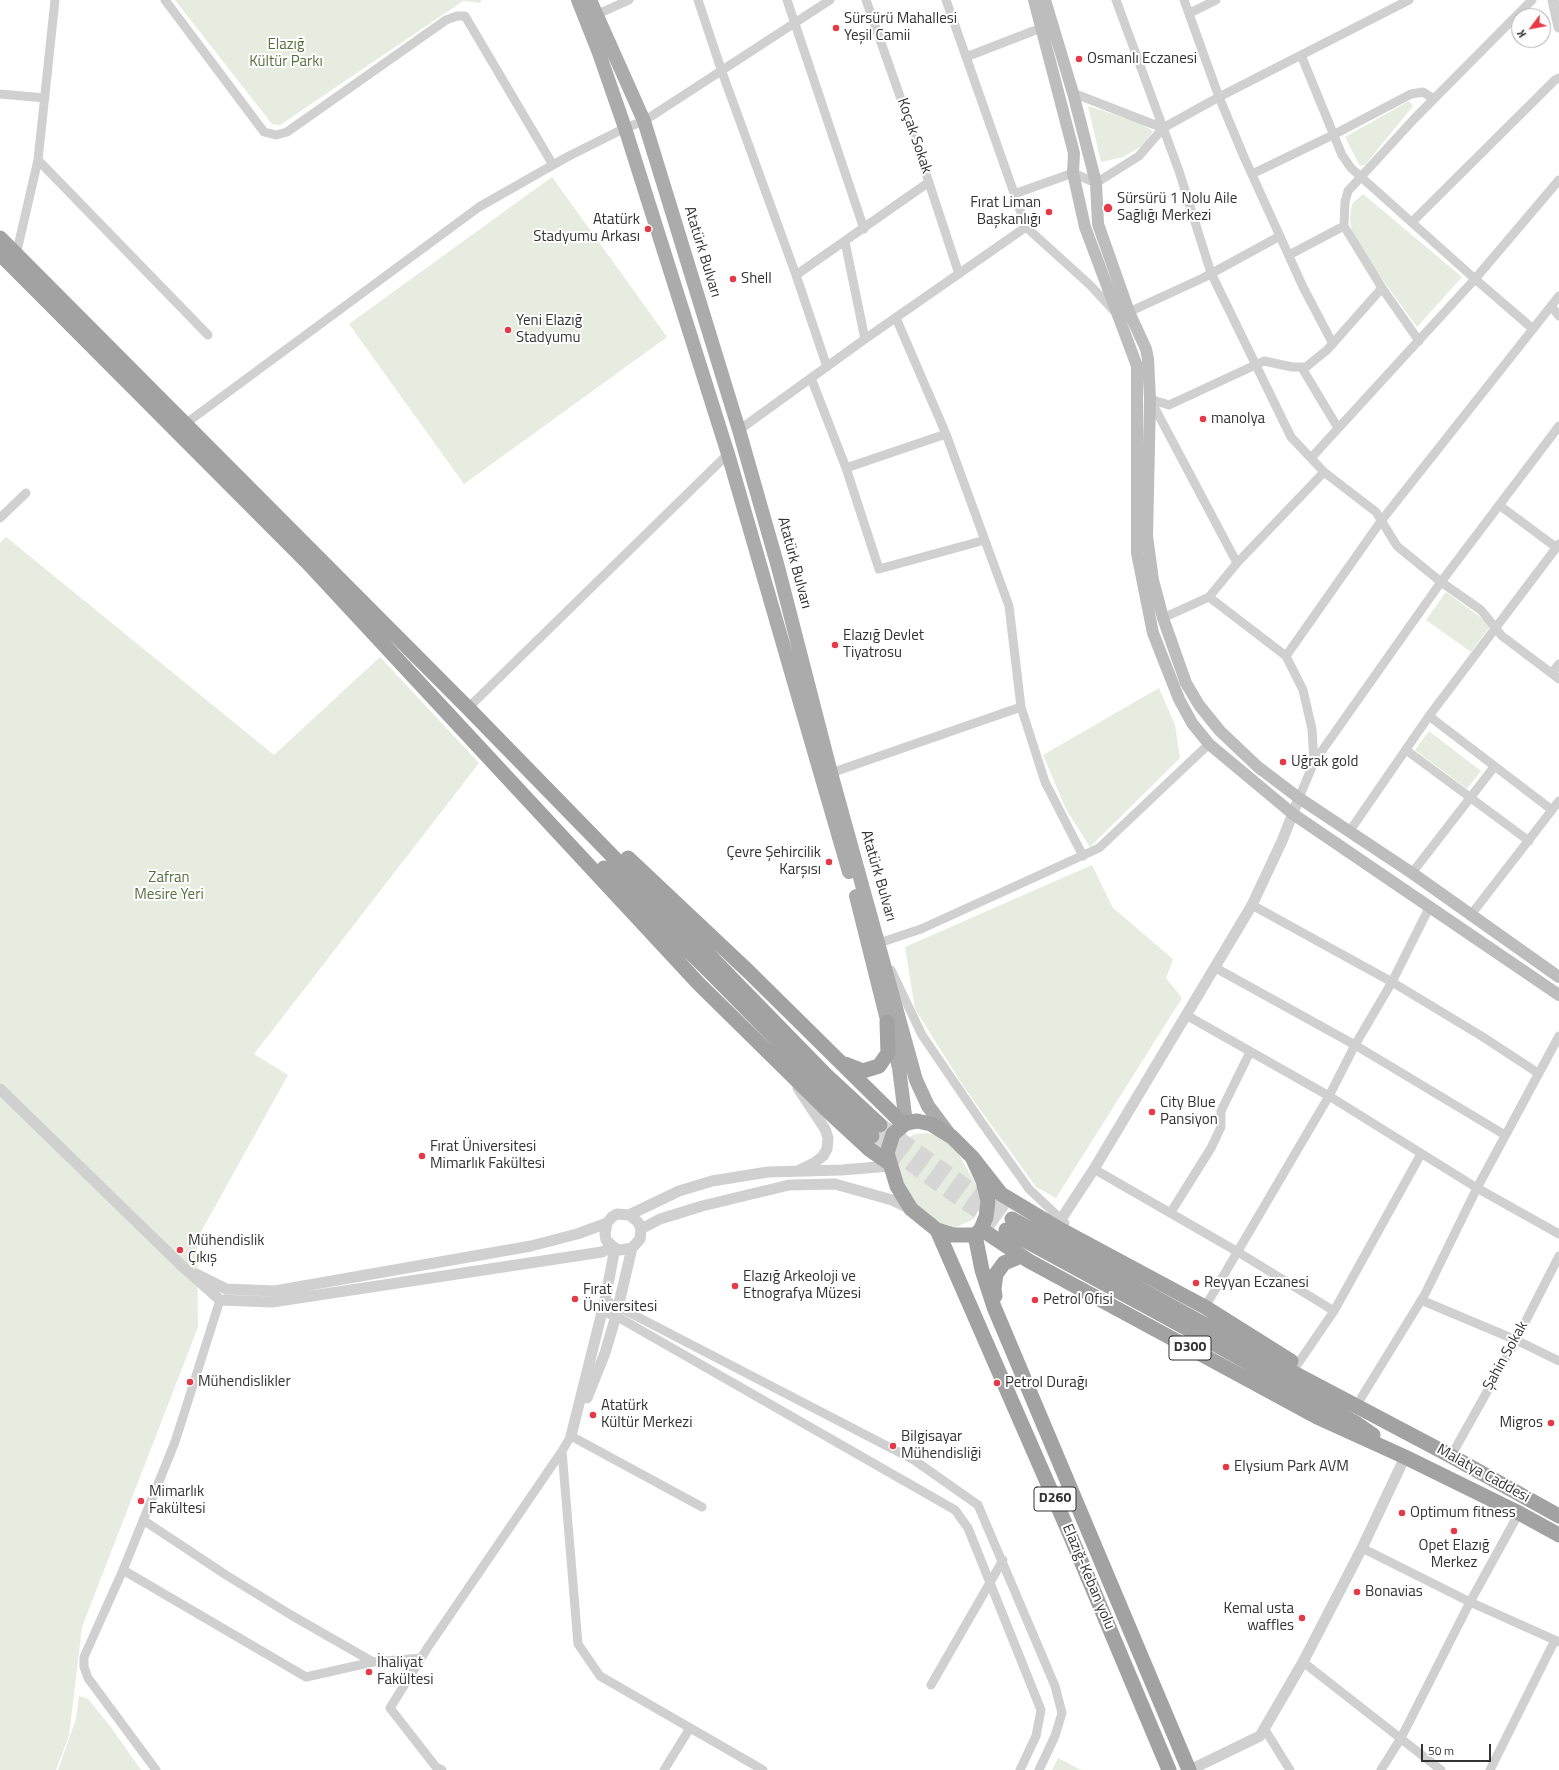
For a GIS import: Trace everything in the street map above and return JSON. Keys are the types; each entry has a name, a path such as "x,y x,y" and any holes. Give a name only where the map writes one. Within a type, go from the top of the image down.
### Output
{"highway":[{"path":"0,238 468,708 826,1075 876,1130 703,966 459,726"},
{"path":"0,254 308,563 698,983 869,1149 890,1165"},
{"path":"468,708 711,936 905,1123"},
{"path":"840,1062 863,1071 879,1066 888,1053 887,1022"},
{"path":"917,1121 931,1124 952,1137 972,1157 983,1181 988,1201 986,1217 978,1232 953,1235 937,1230 911,1209 897,1186 890,1165 887,1153 893,1134 905,1123 917,1121"},
{"name":"D300","path":"972,1157 1001,1194 1059,1224 1096,1249 1205,1307 1297,1365 1361,1398 1407,1433"},
{"path":"1405,1457 1354,1422 1009,1224 1407,1433"},
{"name":"Elazığ-Keban yolu","path":"937,1230 1068,1530 1169,1770"},
{"name":"D300","path":"978,1232 1317,1417 1405,1457"},
{"name":"Elazığ-Keban yolu","path":"978,1232 982,1270 1000,1321 1190,1770"},
{"name":"D260","path":"1000,1321 994,1289 996,1274 1004,1263 1021,1256"},
{"name":"Malatya Caddesi","path":"1407,1433 1452,1456 1559,1516"},
{"name":"Malatya Caddesi","path":"1405,1457 1519,1513 1559,1535"}],"main road":[{"name":"Atatürk Bulvarı","path":"578,0 599,53 625,128 728,454 856,896 899,1068 905,1123"},
{"name":"Atatürk Bulvarı","path":"590,0 598,14 644,121 739,430 778,567 831,773 916,1080 928,1106 952,1137"},
{"path":"1034,0 1074,153 1073,173 1085,227 1137,366 1136,553 1154,633 1180,699 1192,723 1209,744 1293,814 1559,995"},
{"path":"1045,0 1073,93 1096,183 1098,224 1129,312 1146,349 1150,399 1147,536 1153,580 1163,618 1186,683 1199,705 1220,731 1258,767 1299,798 1412,873 1470,916 1559,977"}],"street":[{"path":"16,255 38,160 55,0"},
{"path":"166,0 264,132 276,135 287,132 446,20 457,16 465,16 553,165"},
{"path":"598,14 629,0"},
{"path":"698,0 722,72 796,275 827,367"},
{"path":"787,0 864,229"},
{"path":"185,424 479,207 553,165 625,128 644,121 722,72 830,0"},
{"name":"Koçak Sokak","path":"866,0 959,274"},
{"path":"946,0 1026,227 1090,285 1117,314"},
{"path":"1116,0 1190,204 1210,273 1291,437 1324,472 1376,512 1397,546 1441,582 1481,610 1496,629 1510,642 1555,676 1559,664"},
{"path":"1184,0 1190,13 1219,97 1252,174 1289,255 1333,344"},
{"path":"1190,13 1216,0"},
{"path":"1014,194 1073,173 1096,183 1138,156 1163,128 1301,54 1409,0"},
{"path":"1419,341 1382,288 1344,226 1345,202 1348,191 1360,176 1434,99 1532,0"},
{"path":"1553,0 1559,27"},
{"path":"966,58 1041,28"},
{"path":"1301,54 1333,135 1342,155 1351,168 1533,329"},
{"path":"1412,222 1549,86 1559,78"},
{"path":"1252,174 1333,135 1411,94 1423,92 1434,99"},
{"path":"1073,93 1163,128"},
{"path":"0,94 44,98"},
{"path":"38,160 208,335"},
{"path":"1311,458 1475,279 1559,180"},
{"path":"796,275 864,229 929,182"},
{"path":"1289,255 1344,226"},
{"path":"739,430 865,339 1026,227"},
{"path":"1129,312 1210,273 1280,236"},
{"path":"845,242 865,339"},
{"path":"1150,399 1169,405 1264,360 1302,368 1318,358 1333,344 1382,288"},
{"path":"1286,656 1381,521 1559,296"},
{"path":"1551,306 1559,316"},
{"path":"896,318 946,434 1009,606 1021,707 1045,782 1083,856"},
{"path":"1302,368 1338,428"},
{"path":"811,378 846,468 879,569 985,540"},
{"path":"1150,399 1237,564"},
{"path":"1209,744 1099,848 921,929 879,943 922,1035 1029,1190 1059,1224 1094,1169 1252,905 1293,814 1314,762 1441,582 1498,505 1557,431"},
{"path":"846,468 946,434"},
{"path":"468,708 728,454"},
{"path":"1163,618 1209,597 1237,564 1324,472"},
{"path":"0,518 26,493"},
{"path":"1349,832 1429,716 1558,546 1498,505"},
{"path":"1209,597 1286,656 1303,690 1312,729 1314,762"},
{"path":"831,773 1021,707"},
{"path":"1429,716 1552,810"},
{"path":"1406,750 1529,841"},
{"path":"1412,873 1494,767"},
{"path":"1470,916 1559,801"},
{"path":"1252,905 1392,982 1483,1037 1538,1073"},
{"path":"1205,1307 1329,1096 1355,1045 1392,982 1430,906"},
{"path":"1214,967 1355,1045 1504,1135"},
{"path":"1186,1015 1329,1096 1476,1188 1559,1234"},
{"path":"1361,1398 1421,1300 1476,1188 1559,1036"},
{"path":"1170,1212 1211,1148 1221,1127 1221,1111 1250,1052"},
{"path":"778,1062 821,1123 828,1138 823,1156 814,1163 797,1171"},
{"path":"0,1089 183,1267 220,1300 272,1302 602,1252 613,1248 626,1250 632,1248"},
{"path":"1297,1365 1334,1311 1420,1154"},
{"path":"183,1267 226,1289 275,1290 530,1246 577,1234 607,1223 617,1214 629,1215 679,1191 712,1181 768,1172 842,1170 890,1165"},
{"path":"1094,1169 1238,1252 1334,1311"},
{"path":"641,1229 660,1219 702,1206 789,1186 835,1184 892,1200 911,1209"},
{"path":"442,1770 436,1767 390,1708 421,1658 571,1436 605,1353 632,1248 640,1239 641,1229 638,1222 629,1215"},
{"path":"607,1223 604,1234 606,1240 613,1248"},
{"path":"571,1436 604,1305 613,1248"},
{"name":"Şahin Sokak","path":"1452,1456 1516,1340 1559,1256"},
{"path":"156,1770 92,1685 84,1668 84,1657 123,1570 176,1442 220,1300"},
{"path":"1421,1300 1516,1340 1559,1361"},
{"path":"604,1305 914,1460 978,1505 1055,1686 1062,1713 1055,1736 1039,1770"},
{"path":"617,1311 955,1510 968,1528 1041,1710 1036,1736 1020,1770"},
{"path":"571,1436 702,1507"},
{"path":"562,1451 578,1644 600,1676 763,1770"},
{"path":"1190,1770 1260,1736 1303,1662 1362,1548 1405,1457"},
{"path":"1382,1770 1401,1738 1470,1602 1519,1513"},
{"path":"143,1520 232,1579 372,1662"},
{"path":"1362,1548 1470,1602 1557,1641 1490,1770"},
{"path":"931,1685 1002,1560"},
{"path":"123,1570 306,1677 372,1662 421,1658"},
{"path":"1303,1662 1441,1770"},
{"path":"664,1770 690,1728"},
{"path":"1264,1728 1290,1770"}],"green space":[{"name":"Elazığ Kültür Parkı","path":"175,0 481,0 480,3 463,1 280,125 272,124"},
{"path":"1409,101 1413,106 1365,165 1360,166 1345,137"},
{"path":"1088,106 1138,122 1153,131 1142,146 1123,157 1101,162"},
{"name":"Yeni Elazığ Stadyumu","path":"552,177 667,337 464,484 349,324"},
{"path":"1363,194 1462,277 1417,327 1353,239 1350,218 1352,204"},
{"name":"Zafran Mesire Yeri","path":"6,537 274,755 380,657 479,763 254,1054 288,1075 197,1239 198,1327 82,1627 69,1736 56,1770 0,1770 0,543"},
{"path":"1446,592 1491,625 1471,652 1426,620"},
{"path":"1159,688 1175,725 1180,758 1090,847 1066,809 1043,755"},
{"path":"1429,731 1481,771 1467,789 1415,750"},
{"path":"1092,865 1113,908 1173,959 1166,978 1182,998 1056,1198 1036,1187 964,1087 915,1009 905,947"},
{"path":"927,1133 941,1137 957,1151 978,1188 980,1207 974,1219 954,1228 943,1226 915,1205 902,1179 897,1160 900,1147 908,1138 915,1134"},
{"path":"79,1696 88,1699 110,1726 141,1770 58,1770 76,1719"},
{"path":"1058,1758 1081,1770 1052,1770"}],"tunnel":[{"path":"880,1125 1012,1219"},
{"path":"872,1136 941,1186 1006,1230"}],"place":[{"name":"Sürsürü Mahallesi Yeşil Camii","path":"836,28"},
{"name":"Osmanlı Eczanesi","path":"1079,59"},
{"name":"Sürsürü 1 Nolu Aile Sağlığı Merkezi","path":"1108,208"},
{"name":"Fırat Liman Başkanlığı","path":"1049,212"},
{"name":"Atatürk Stadyumu Arkası","path":"648,229"},
{"name":"Shell","path":"733,279"},
{"name":"Yeni Elazığ Stadyumu","path":"508,330"},
{"name":"manolya","path":"1203,419"},
{"name":"Elazığ Devlet Tiyatrosu","path":"835,645"},
{"name":"Uğrak gold","path":"1283,762"},
{"name":"Çevre Şehircilik Karşısı","path":"829,862"},
{"name":"City Blue Pansiyon","path":"1152,1112"},
{"name":"Fırat Üniversitesi Mimarlık Fakültesi","path":"422,1156"},
{"name":"Mühendislik Çıkış","path":"180,1250"},
{"name":"Reyyan Eczanesi","path":"1196,1283"},
{"name":"Elazığ Arkeoloji ve Etnografya Müzesi","path":"735,1286"},
{"name":"Fırat Üniversitesi","path":"575,1299"},
{"name":"Petrol Ofisi","path":"1035,1300"},
{"name":"Mühendislikler","path":"190,1382"},
{"name":"Petrol Durağı","path":"997,1383"},
{"name":"Atatürk Kültür Merkezi","path":"593,1415"},
{"name":"Migros","path":"1551,1423"},
{"name":"Bilgisayar Mühendisliği","path":"893,1446"},
{"name":"Elysium Park AVM","path":"1226,1467"},
{"name":"Mimarlık Fakültesi","path":"141,1501"},
{"name":"Optimum fitness","path":"1402,1513"},
{"name":"Opet Elazığ Merkez","path":"1454,1531"},
{"name":"Bonavias","path":"1357,1592"},
{"name":"Kemal usta waffles","path":"1302,1618"},
{"name":"İhaliyat Fakültesi","path":"369,1672"}]}
